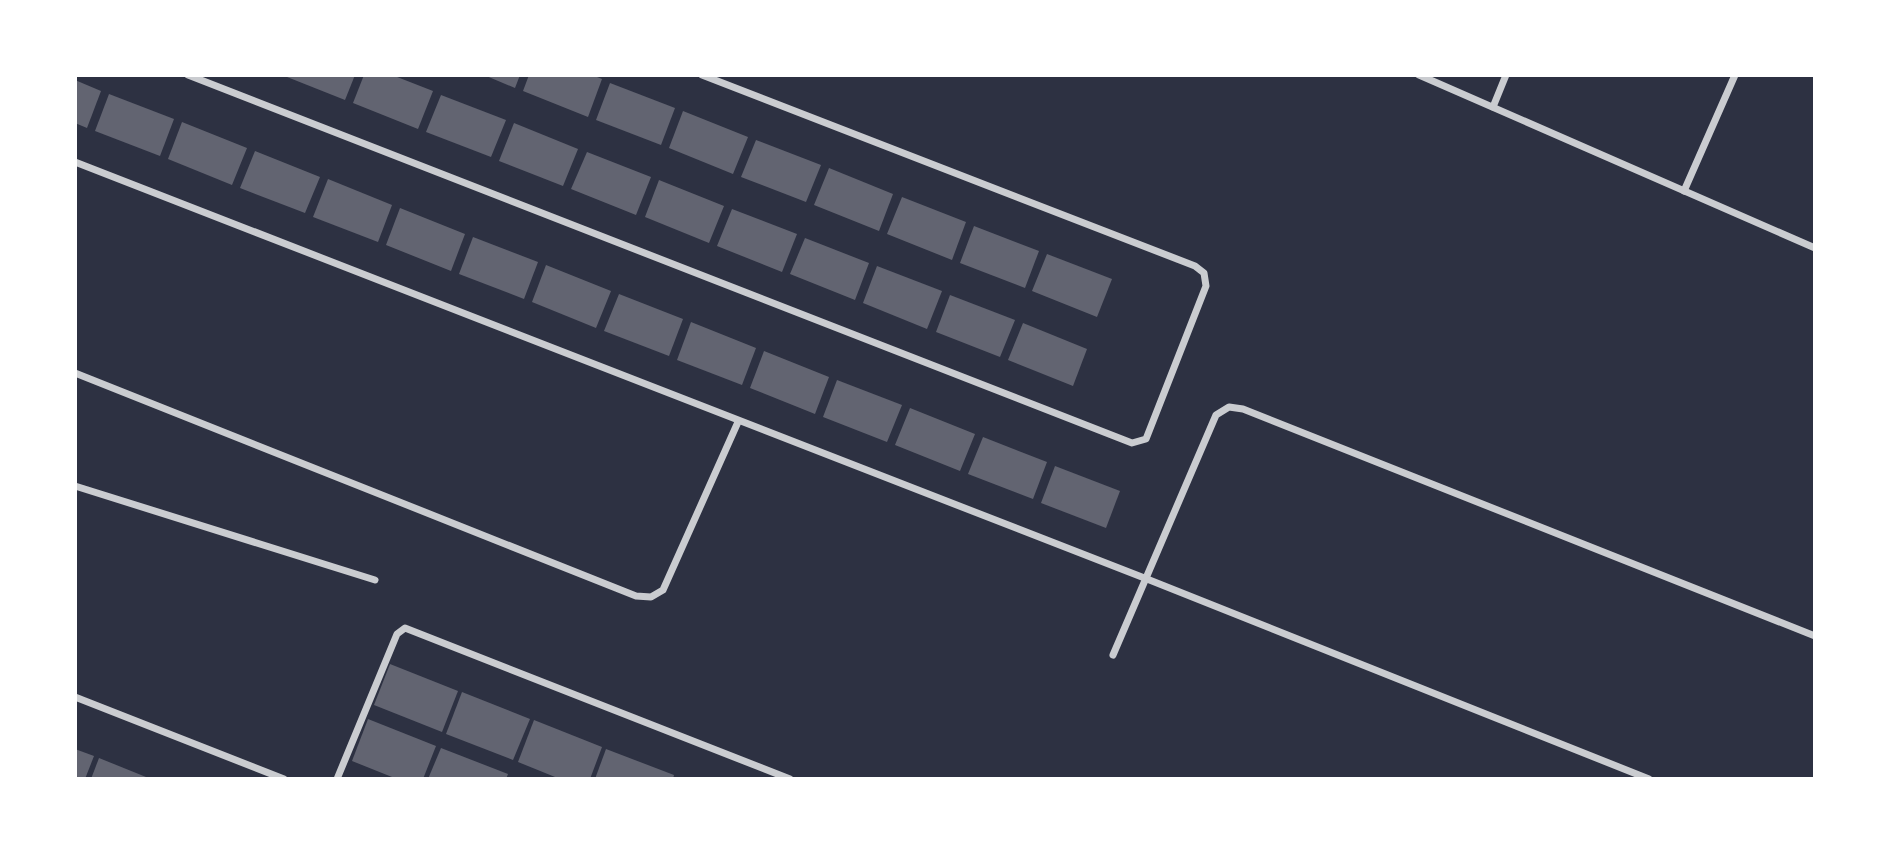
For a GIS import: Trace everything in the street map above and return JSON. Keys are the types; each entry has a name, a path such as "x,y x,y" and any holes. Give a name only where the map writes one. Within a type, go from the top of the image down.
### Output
{"street":[{"path":"188,75 1132,443 1146,439 1206,286 1204,273 1195,266 702,75"},
{"path":"1419,75 1815,248"},
{"path":"1493,107 1506,75"},
{"path":"1684,191 1735,75"},
{"path":"75,162 1147,579 1649,779"},
{"path":"75,373 636,596 650,597 663,590 738,422"},
{"path":"1113,655 1216,415 1229,407 1243,409 1815,636"},
{"path":"75,486 375,580"},
{"path":"337,779 397,634 405,628 790,779"},
{"path":"75,697 284,779"}],"building":[{"path":"282,75 355,75 345,100"},
{"path":"364,75 392,75 433,91 418,129 353,103"},
{"path":"484,75 520,75 515,88"},
{"path":"529,75 592,75 602,79 588,117 523,91"},
{"path":"75,80 101,91 87,128 75,123"},
{"path":"610,83 675,108 661,145 596,120"},
{"path":"109,94 174,119 160,156 95,131"},
{"path":"441,95 506,120 491,157 426,132"},
{"path":"683,111 748,137 733,174 669,148"},
{"path":"182,122 247,148 232,185 168,159"},
{"path":"514,123 578,149 563,186 499,161"},
{"path":"756,140 821,165 806,202 741,177"},
{"path":"255,151 320,177 305,213 240,188"},
{"path":"587,152 651,177 636,215 571,189"},
{"path":"829,168 893,194 879,231 814,205"},
{"path":"328,179 392,205 378,242 313,217"},
{"path":"659,180 724,206 709,243 645,217"},
{"path":"902,197 966,222 952,260 887,234"},
{"path":"400,208 465,234 451,271 386,245"},
{"path":"732,209 797,234 782,272 717,246"},
{"path":"974,226 1039,251 1025,288 960,263"},
{"path":"473,237 538,262 524,299 459,274"},
{"path":"805,238 869,263 855,300 790,274"},
{"path":"1047,254 1112,279 1097,317 1032,291"},
{"path":"546,265 611,291 596,328 532,302"},
{"path":"877,266 942,291 927,329 863,303"},
{"path":"619,294 683,319 669,356 604,331"},
{"path":"950,295 1015,320 1000,357 936,332"},
{"path":"691,322 756,348 742,385 677,360"},
{"path":"1023,323 1087,349 1073,386 1008,360"},
{"path":"764,351 829,377 815,414 750,388"},
{"path":"837,380 902,405 887,442 823,417"},
{"path":"910,408 975,434 960,471 895,445"},
{"path":"983,437 1047,462 1033,499 968,474"},
{"path":"1055,466 1120,491 1106,528 1041,503"},
{"path":"390,664 458,691 442,732 374,705"},
{"path":"462,692 530,719 513,760 446,734"},
{"path":"368,719 436,746 423,779 397,779 352,761"},
{"path":"534,720 602,747 590,779 560,779 518,762"},
{"path":"441,748 508,774 506,779 428,779"},
{"path":"75,749 94,756 85,779 75,779"},
{"path":"606,749 674,775 673,779 595,779"},
{"path":"99,758 151,779 91,779"}]}
